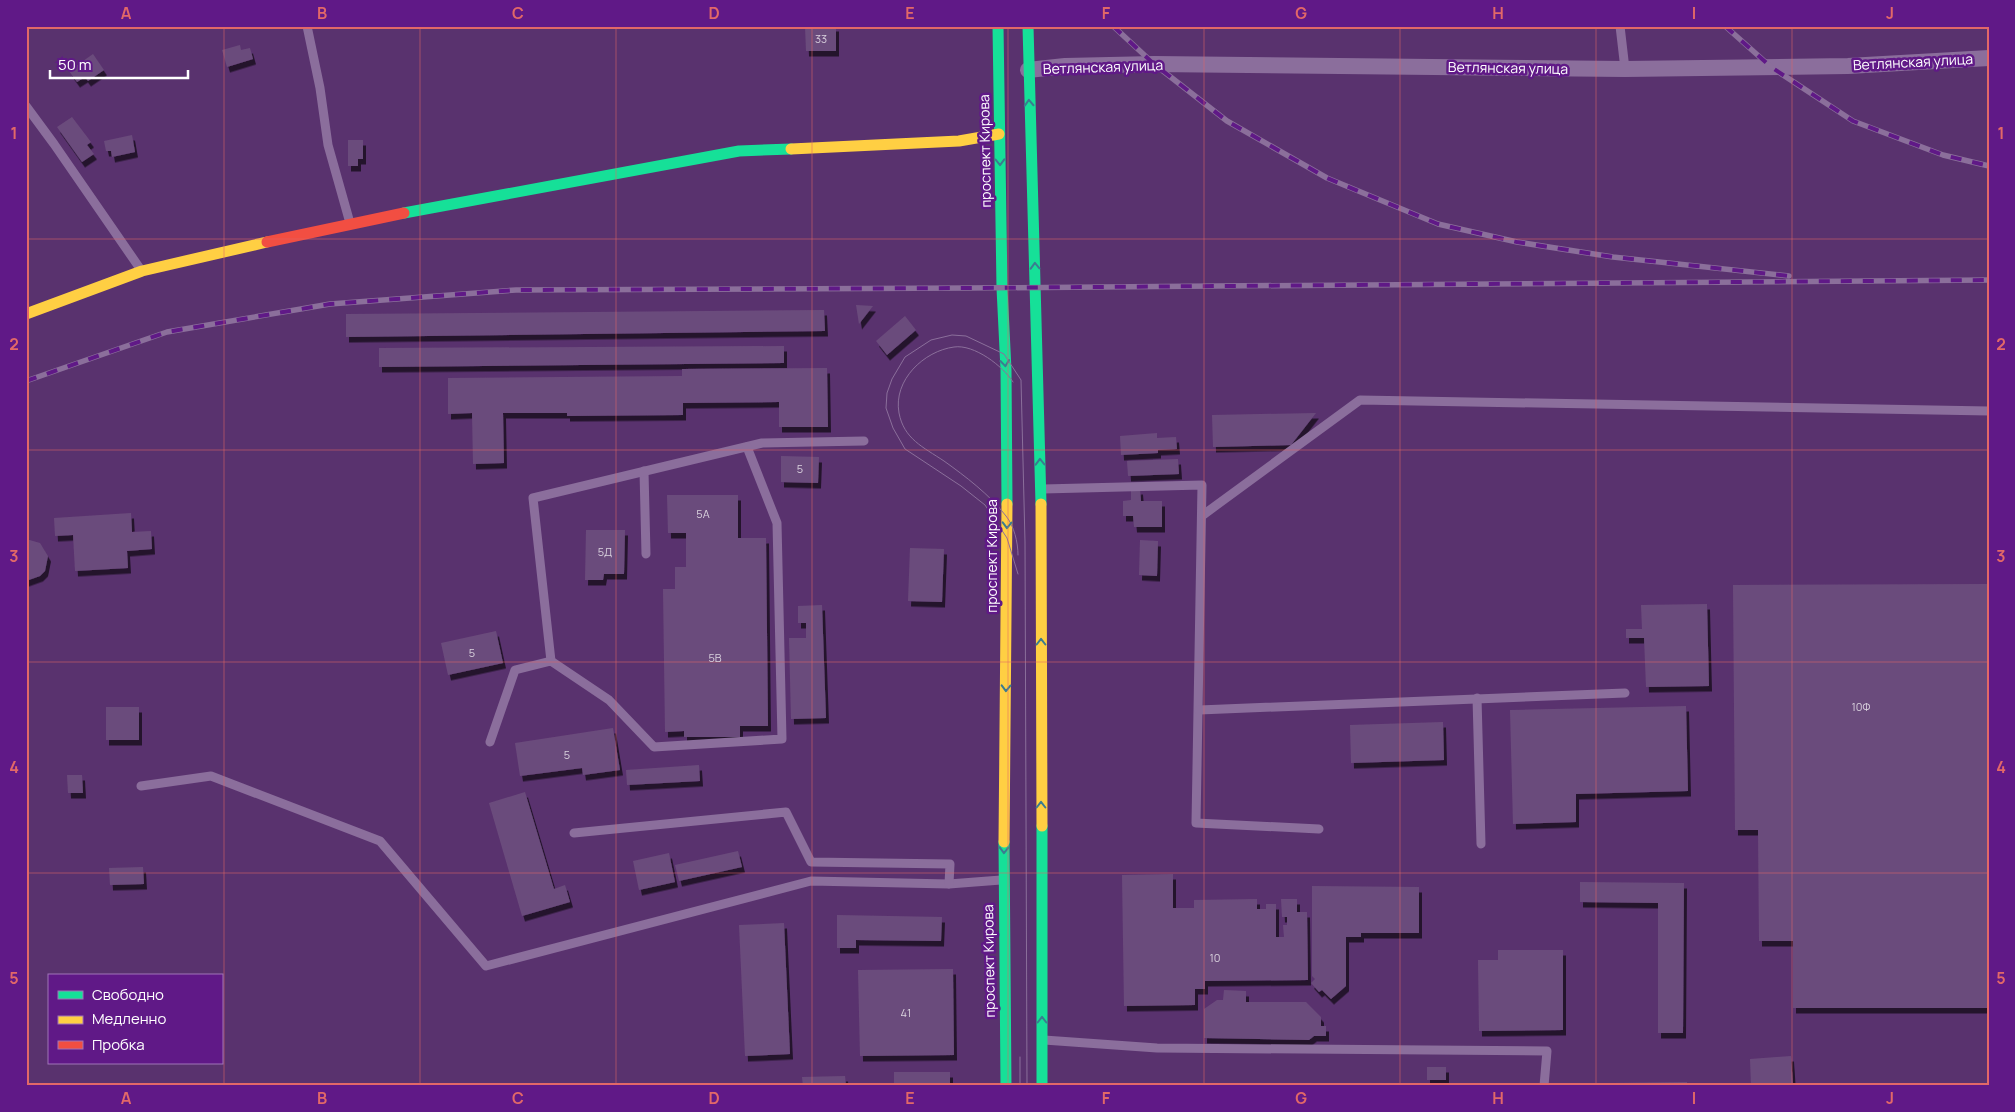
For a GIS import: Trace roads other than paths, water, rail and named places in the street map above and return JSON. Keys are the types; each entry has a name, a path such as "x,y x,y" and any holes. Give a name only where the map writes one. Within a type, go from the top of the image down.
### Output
{"main road":[{"name":"проспект Кирова","path":"998,26 1008,517 1004,879 1006,1086"},
{"path":"1028,26 1041,490 1042,1086"},
{"path":"26,314 142,271 350,223 739,151 959,141 999,134"}],"street":[{"name":"Ветлянская улица","path":"1028,70 1065,66 1154,64 1624,69 1848,66 1989,58"}],"lane":[{"path":"306,26 320,88 328,145 350,223"},
{"path":"1620,26 1624,69"},
{"path":"26,106 142,271"},
{"path":"1203,515 1360,400 1989,411"},
{"path":"551,661 533,498 762,443 864,442"},
{"path":"490,742 515,670 551,661 609,700 654,747 782,739 777,523 747,447"},
{"path":"644,471 646,554"},
{"path":"1041,490 1202,485 1203,515 1196,823 1319,829"},
{"path":"1199,710 1625,692"},
{"path":"1477,698 1481,844"},
{"path":"141,786 210,776 380,841 486,966 811,881 949,884 1004,879"},
{"path":"574,833 786,812 811,862 950,864 949,884"},
{"path":"1042,1040 1157,1048 1547,1051 1544,1086"}],"tram line":[{"path":"1018,574 1007,538 985,505 961,486 905,449 893,428 886,408 887,393 892,379 905,357 931,340 952,335 966,336 1004,354 1021,380 1025,542 1027,1086"},
{"path":"1013,382 1002,369 987,357 970,349 954,347 932,354 913,369 901,389 898,401 902,422 910,436 922,447 977,486 1006,516 1015,534 1018,555"},
{"path":"1020,1057 1020,1086"}],"railway":[{"path":"1113,26 1154,64 1227,121 1327,178 1438,224 1517,242 1613,257 1789,276"},
{"path":"1725,26 1771,67 1853,121 1943,155 1989,166"},
{"path":"26,381 167,332 330,304 516,290 1989,280"}]}
